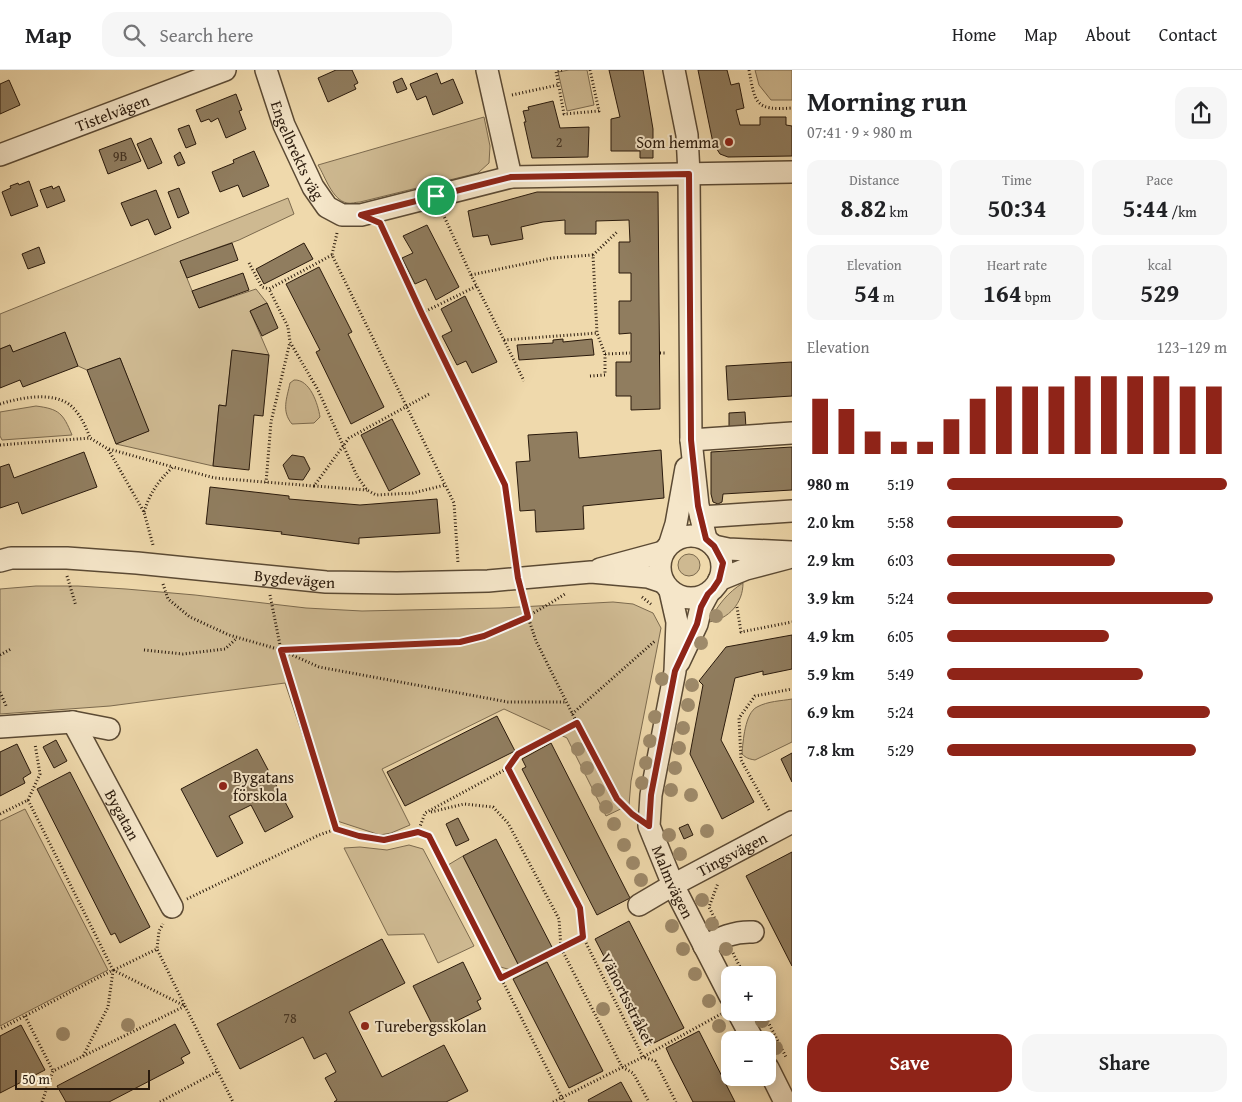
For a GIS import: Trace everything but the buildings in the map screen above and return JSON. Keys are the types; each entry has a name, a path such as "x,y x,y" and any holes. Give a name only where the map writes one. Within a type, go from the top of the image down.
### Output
{"street":[{"name":"Tistelvägen","path":"0,155 225,70"},
{"name":"Engelbrekts väg","path":"266,70 284,124 313,187 327,207 342,215 361,215 511,177 792,172"},
{"path":"487,70 511,177"},
{"path":"674,70 687,135 689,174 691,440 701,518 710,542 723,563 713,587"},
{"path":"691,440 792,433"},
{"path":"691,440 678,515 659,568 666,586 679,596 688,599 697,598 746,569 792,557"},
{"path":"701,518 792,511"},
{"path":"667,547 679,538 690,535 728,549 792,552"},
{"name":"Bygdevägen","path":"591,572 667,547"},
{"name":"Bygdevägen","path":"0,561 11,558 67,558 326,582 397,583 518,578 591,572 648,577 666,586"},
{"name":"Malmvägen","path":"666,586 677,622 675,671 651,795 649,826 673,885 704,946 721,987"},
{"name":"Malmvägen","path":"675,671 697,624 701,607 713,587"},
{"path":"4,720 73,722 109,729"},
{"name":"Bygatan","path":"73,722 172,906"},
{"name":"Tingsvägen","path":"638,905 792,822"},
{"path":"704,946 724,936 741,931 753,932"},
{"path":"776,1084 785,1102"}],"path":[{"path":"562,70 556,72 564,114 599,111 590,70"},
{"path":"749,70 754,97 761,105 775,110 792,108"},
{"path":"506,96 558,85"},
{"path":"441,209 524,381"},
{"path":"361,215 380,223 505,485 518,578 536,641 617,799 632,814 649,826"},
{"path":"472,276 552,258 593,255 618,230"},
{"path":"337,231 332,255 454,503 458,566"},
{"path":"249,263 262,287 269,289 332,255"},
{"path":"590,376 605,376 604,354 597,333 593,255"},
{"path":"422,314 477,286"},
{"path":"266,483 271,422 290,342 288,327 269,289"},
{"path":"504,340 597,333"},
{"path":"290,342 318,390 343,446 367,490"},
{"path":"604,354 630,353"},
{"path":"660,353 666,353"},
{"path":"314,486 349,438 431,393"},
{"path":"0,404 13,400 59,399 70,404 78,414 90,438 108,449 215,478 367,490 376,495 414,493 445,485"},
{"path":"0,445 90,438"},
{"path":"108,449 144,512 153,545"},
{"path":"144,512 149,495 163,476 173,467"},
{"path":"66,570 76,606"},
{"path":"163,583 168,599 190,618 237,638 281,650 319,667 508,702 566,702"},
{"path":"269,592 281,650 336,829"},
{"path":"281,650 460,642 484,636 528,617 566,594 573,594"},
{"path":"635,594 646,599 653,606"},
{"path":"737,607 741,632 792,622"},
{"path":"572,714 659,637"},
{"path":"144,650 183,654 225,649 237,638"},
{"path":"0,655 11,649"},
{"path":"770,810 741,760 739,718 755,696 792,688"},
{"path":"0,692 3,696 4,720"},
{"path":"418,832 425,813 508,768 518,754 577,723"},
{"path":"0,814 28,800 40,774 34,737"},
{"name":"Vänortsstråket","path":"508,768 580,908 583,937 643,1056 655,1061 676,1102"},
{"path":"28,800 113,970 108,1007 82,1056"},
{"path":"425,813 464,804 493,807 508,823 559,919 561,948 622,1067 633,1073 649,1102"},
{"path":"234,1102 157,949 159,931 172,906 319,835 336,829 359,836 384,840 418,832 429,836 564,1102"},
{"path":"501,978 583,937"},
{"path":"0,1029 157,949"},
{"path":"113,970 185,1006"},
{"path":"42,1102 53,1071 185,1006"},
{"path":"553,1102 721,1013"},
{"path":"24,1016 53,1071"},
{"path":"768,1021 788,1061"},
{"path":"160,1102 218,1071"}],"shaded area":[{"path":"587,70 594,105 567,111 558,72"},
{"path":"755,70 792,70 792,100 771,100 759,85"},
{"path":"484,117 490,146 489,163 478,173 360,202 349,203 342,201 333,193 318,165"},
{"path":"288,198 294,214 239,240 180,261 199,308 256,289 267,303 250,311 269,355 232,351 226,406 219,405 213,466 116,444 148,431 120,358 87,370 78,366 13,352 10,345 0,349 0,314"},
{"path":"294,380 305,384 315,399 320,417 314,423 292,424 289,419 286,399 290,383"},
{"path":"36,406 59,413 72,435 2,440 0,436 0,412"},
{"path":"685,554 693,554 700,561 700,569 693,576 685,576 678,569 678,561"},
{"path":"743,583 738,603 734,609 729,614 709,622 723,600"},
{"path":"36,586 126,589 306,608 362,611 500,608 613,602 633,604 653,613 661,628 631,781 629,805 606,816 567,738 504,709 382,769 410,825 391,833 380,835 331,819 285,683 110,706 0,714 0,589"},
{"path":"792,699 792,742 755,760 743,755 745,728 753,710 766,704"},
{"path":"25,809 108,970 0,1026 0,821"},
{"path":"409,845 423,849 474,946 438,963 424,934 388,935 344,848 360,847 387,850"},
{"path":"463,856 519,966 511,970 497,966 448,865"}],"place":[{"name":"Som hemma","path":"729,142"},
{"name":"Bygatans förskola","path":"223,786"},
{"name":"Turebergsskolan","path":"365,1026"}],"route":[{"path":"689,174 691,440 698,506 706,539 714,546 723,563 719,580 701,607 697,624 675,671 651,795 649,826 632,814 617,799 577,723 518,754 508,768 580,908 583,937 501,978 429,836 418,832 384,840 359,836 336,829 281,650 460,642 484,636 528,617 521,596 514,560 505,485 380,223 361,215 436,196 511,177 689,174"}]}
